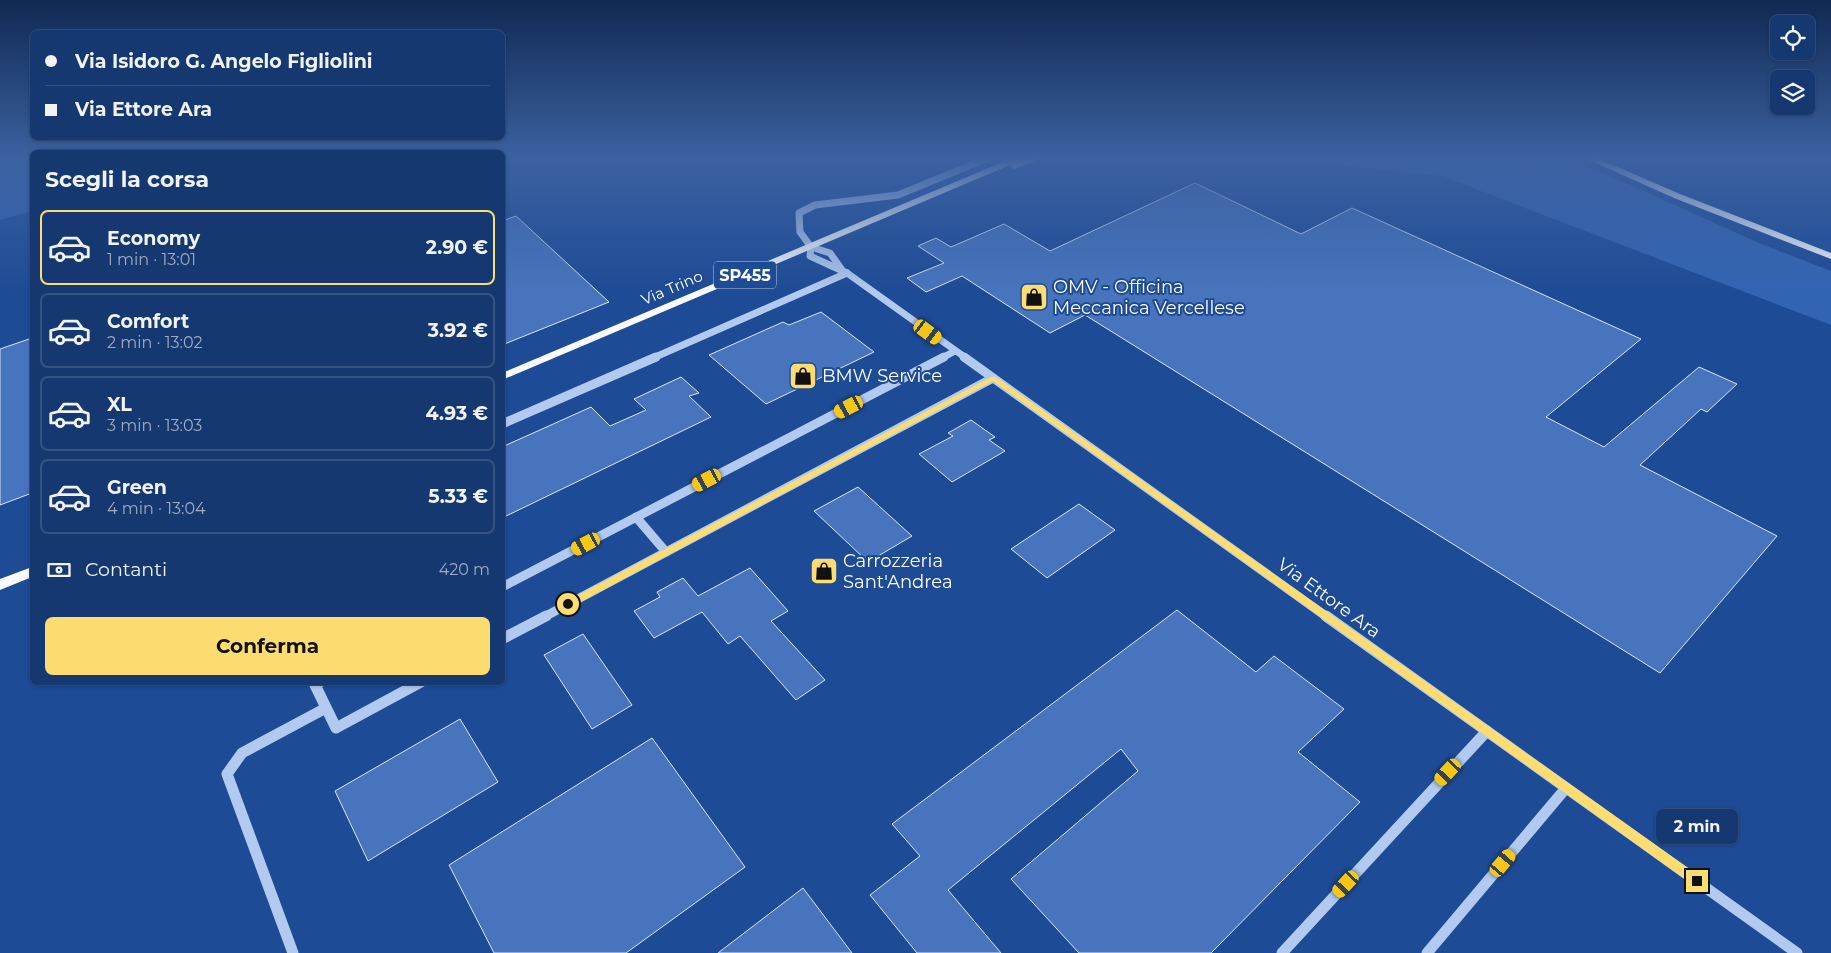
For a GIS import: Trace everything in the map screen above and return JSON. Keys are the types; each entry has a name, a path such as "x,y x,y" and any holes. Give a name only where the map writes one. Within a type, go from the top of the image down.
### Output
{"main road":[{"name":"Via Trino","path":"505,376 915,202"},
{"path":"1694,202 1831,256"},
{"path":"0,586 30,573"}],"street":[{"path":"811,247 799,234 797,223 800,213 815,205 843,202"},
{"name":"Via Ettore Ara","path":"845,271 838,260 826,249 811,247 810,256 845,271 1797,953"},
{"path":"505,423 845,271"},
{"path":"505,585 955,351"},
{"path":"505,637 993,378"},
{"path":"636,518 666,552"},
{"path":"315,685 336,728 415,685"},
{"path":"293,953 227,774 242,753 326,708"},
{"path":"1282,953 1487,731"},
{"path":"1427,953 1566,788"}],"shaded area":[{"path":"0,202 30,202 30,212 0,220"},
{"path":"1511,202 1669,202 1759,243 1831,271 1831,325"}],"building":[{"path":"1153,202 1235,202 1301,234 1352,208 1641,339 1546,417 1604,447 1699,367 1737,384 1707,412 1701,409 1640,465 1777,536 1660,673 1085,315 1050,333 962,276 926,292 907,278 944,263 918,246 936,238 951,247 1004,224 1050,251"},
{"path":"516,216 609,302 505,344 505,220"},
{"path":"821,312 874,352 766,404 709,355 783,322 789,325"},
{"path":"30,339 30,494 0,505 0,349"},
{"path":"681,377 699,393 689,396 711,417 505,517 505,446 591,407 610,426 646,410 634,399"},
{"path":"971,420 995,437 989,440 1005,451 952,482 919,454 953,436 948,433"},
{"path":"858,487 912,536 868,562 814,511"},
{"path":"1079,504 1115,530 1047,578 1011,549"},
{"path":"750,568 788,611 771,621 825,680 796,700 740,636 728,644 702,612 654,638 634,611 660,597 657,592 683,578 698,596"},
{"path":"1177,610 1256,672 1274,656 1344,709 1298,752 1360,802 1211,953 1079,953 1011,879 1138,771 1121,749 948,890 1001,953 917,953 870,895 920,856 892,824"},
{"path":"583,634 632,705 592,729 544,655"},
{"path":"460,719 498,782 368,861 335,791"},
{"path":"652,738 745,867 626,953 494,953 449,865"},
{"path":"803,888 852,953 718,953"}],"place":[{"name":"OMV - Officina Meccanica Vercellese","path":"1034,297"},
{"name":"BMW Service","path":"803,376"},
{"name":"Carrozzeria Sant'Andrea","path":"824,571"}],"route":[{"path":"568,604 993,378 1697,881"}]}
